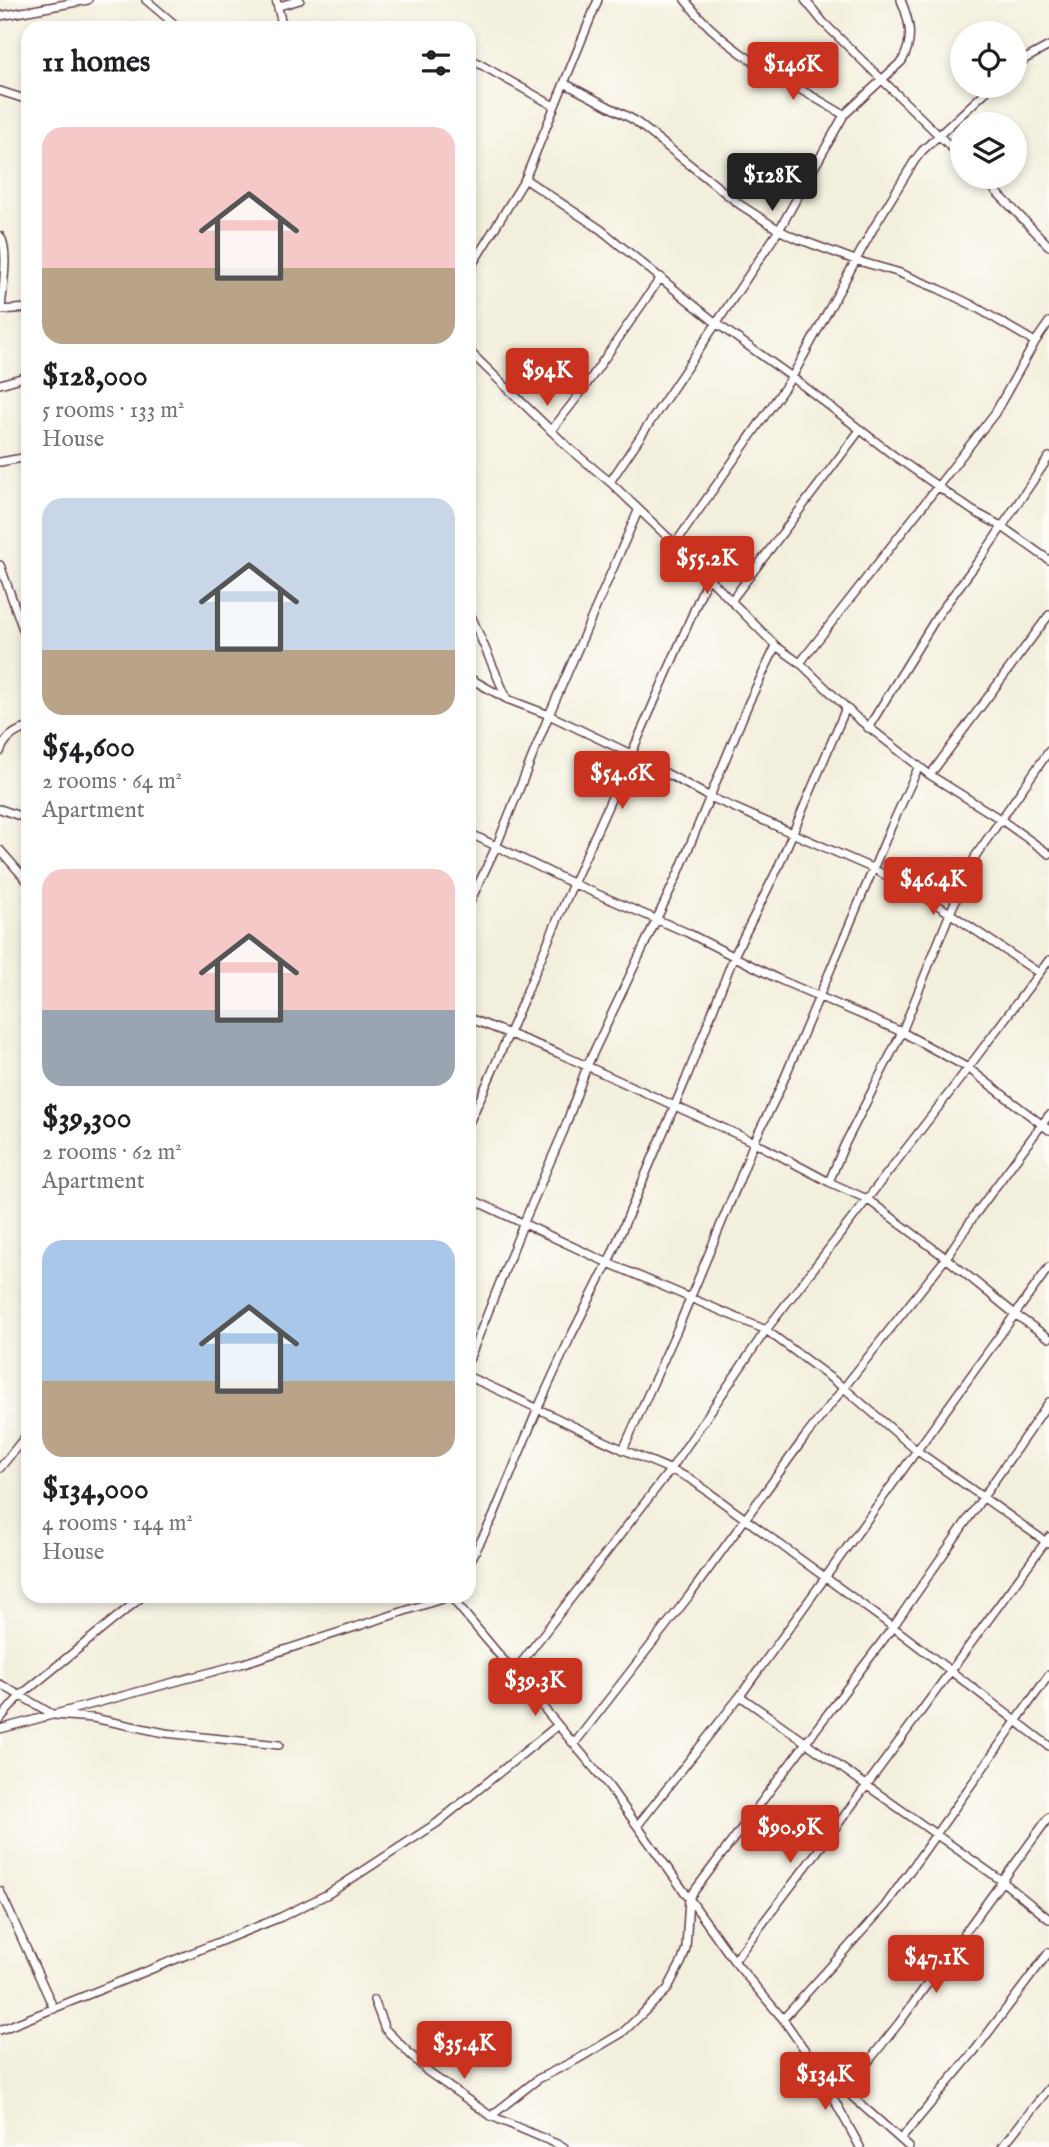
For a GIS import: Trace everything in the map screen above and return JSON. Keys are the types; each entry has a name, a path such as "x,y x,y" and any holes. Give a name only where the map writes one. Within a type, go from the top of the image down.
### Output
{"street":[{"path":"0,16 88,0"},
{"path":"146,0 171,21"},
{"path":"282,21 278,3 300,0"},
{"path":"476,259 526,178 598,0"},
{"path":"685,0 709,28 732,48 844,115"},
{"path":"805,0 823,22 950,146"},
{"path":"610,482 779,230 844,115 902,61 911,38 901,0"},
{"path":"1027,58 1049,47"},
{"path":"476,62 554,106"},
{"path":"564,83 634,120 739,204 779,230 939,289 1035,342"},
{"path":"0,91 21,98"},
{"path":"675,544 792,377 855,260 915,160 979,98"},
{"path":"526,178 600,229 716,323 937,487 1001,526 1049,560"},
{"path":"994,189 1049,246"},
{"path":"0,236 6,250 0,310 21,308"},
{"path":"551,431 661,277"},
{"path":"800,663 996,413 1049,322"},
{"path":"476,358 551,431 675,544 776,646 800,663 846,708 930,775 1049,853"},
{"path":"0,384 21,378"},
{"path":"731,601 860,430"},
{"path":"869,727 938,615 985,552 1049,457"},
{"path":"0,462 21,458"},
{"path":"476,889 638,511"},
{"path":"0,565 21,624"},
{"path":"476,1108 646,725 708,577"},
{"path":"930,775 1049,615"},
{"path":"476,627 507,699"},
{"path":"476,1342 564,1130 587,1066 682,864 762,671 776,646"},
{"path":"476,682 507,699 549,715 631,754 710,797 873,869 933,902 1039,973"},
{"path":"476,1550 493,1517 538,1408 608,1263 690,1069 734,956 758,911 846,708"},
{"path":"0,752 14,732 21,730"},
{"path":"829,1182 901,1032 976,855 1049,751"},
{"path":"624,1450 677,1330 754,1142 779,1091 919,766"},
{"path":"0,809 21,816"},
{"path":"476,837 819,997 901,1032 968,1068 1049,1130"},
{"path":"0,850 21,874"},
{"path":"514,1672 671,1469 766,1330 1049,960"},
{"path":"476,1021 587,1066 754,1142 867,1199 1049,1338"},
{"path":"573,1744 746,1520 805,1437 946,1258 1049,1115"},
{"path":"476,1201 608,1263 766,1330 844,1388 916,1450 1048,1541 734,1961"},
{"path":"638,1825 740,1696 1049,1267"},
{"path":"476,1380 692,1480 893,1627 1049,1746"},
{"path":"491,2116 538,2079 622,2033 667,1990 686,1948 689,1898 893,1627 1049,1402"},
{"path":"0,1468 21,1442"},
{"path":"0,1719 20,1696 134,1603"},
{"path":"0,1729 241,1664 428,1603"},
{"path":"456,1603 608,1785 734,1961 783,2019 814,2063 860,2147"},
{"path":"783,2019 885,1906 1049,1675"},
{"path":"0,1685 54,1715 93,1718 165,1733 279,1745"},
{"path":"740,1696 1002,1881 1049,1919"},
{"path":"0,2030 281,1917 327,1894 437,1823 558,1725"},
{"path":"845,2091 899,2023 1049,1817"},
{"path":"0,1891 54,2009"},
{"path":"901,2140 976,2049 1049,1952"},
{"path":"374,2000 385,2029 428,2072 491,2116 565,2147"},
{"path":"814,2063 909,2147"},
{"path":"1002,2147 1049,2088"}]}
